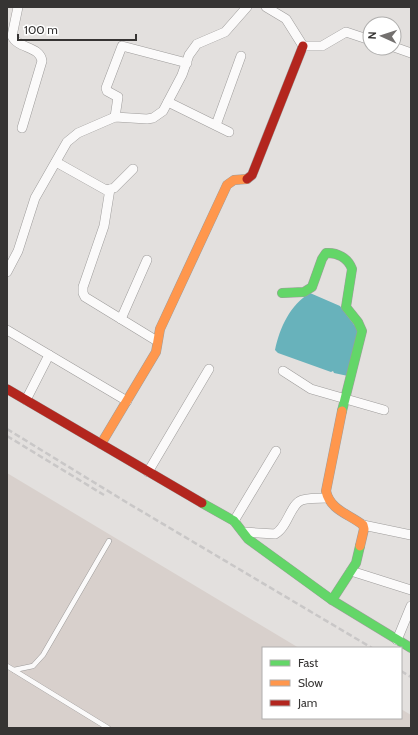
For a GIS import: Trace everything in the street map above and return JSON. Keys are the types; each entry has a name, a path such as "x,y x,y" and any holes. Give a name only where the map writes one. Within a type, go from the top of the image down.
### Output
{"street":[{"path":"18,7 12,36 17,42 38,52 42,56 42,61 22,128"},
{"path":"7,272 18,251 35,198 72,137 115,117 153,118 162,111 168,102 182,75 189,55 197,44 225,32 247,7"},
{"path":"266,7 286,19 303,46"},
{"path":"303,46 322,46 346,32 362,37"},
{"path":"115,117 118,98 107,91 106,88 122,46 187,63"},
{"path":"102,444 158,348 157,340 160,329 227,185 234,180 249,179 252,175 303,46"},
{"path":"216,125 241,56"},
{"path":"168,102 229,132"},
{"path":"56,162 102,188 110,189"},
{"path":"134,170 110,189 104,226 83,287 83,293 85,297 157,340"},
{"path":"282,293 310,291 314,288 322,259 326,253 330,252 346,259 351,263 352,269 346,307 358,322 362,331 344,400 326,491 326,498 332,506 363,525 411,535"},
{"path":"122,319 147,260"},
{"path":"7,330 127,401"},
{"path":"26,400 49,355"},
{"path":"148,472 209,368"},
{"path":"283,371 307,388 344,400 384,410"},
{"path":"7,389 234,521 248,539 332,600 411,648"},
{"path":"234,521 276,450"},
{"path":"243,532 275,534 283,528 296,505 300,501 326,498"},
{"path":"332,600 351,571 358,557 363,525"},
{"path":"351,571 411,590"},
{"path":"397,640 411,606"}],"lane":[{"path":"14,670 27,668 38,661 110,541"},
{"path":"7,667 108,728"}],"shaded area":[{"path":"7,473 297,647 262,647 262,719 402,719 402,710 411,715 411,728 7,728"}],"water":[{"path":"310,293 340,306 358,330 348,376 334,373 333,371 331,372 278,353 275,350 283,325 291,310"}],"railway":[{"path":"7,429 126,502 370,647"},
{"path":"7,436 104,495"},
{"path":"402,672 411,677"}],"traffic: fast":[{"path":"282,293 304,292 312,287 322,259 326,253 342,256 350,265 352,269 346,307 358,322 362,331 342,411"},
{"path":"202,503 234,521 248,539 332,600 411,648"},
{"path":"332,600 356,563 360,546"}],"traffic: slow":[{"path":"101,444 156,352 160,329 227,185 234,180 247,179"},
{"path":"342,411 326,491 328,497 336,507 363,525 364,529 360,546"}],"traffic: jam":[{"path":"247,179 252,175 303,46"},
{"path":"7,389 202,503"}]}
